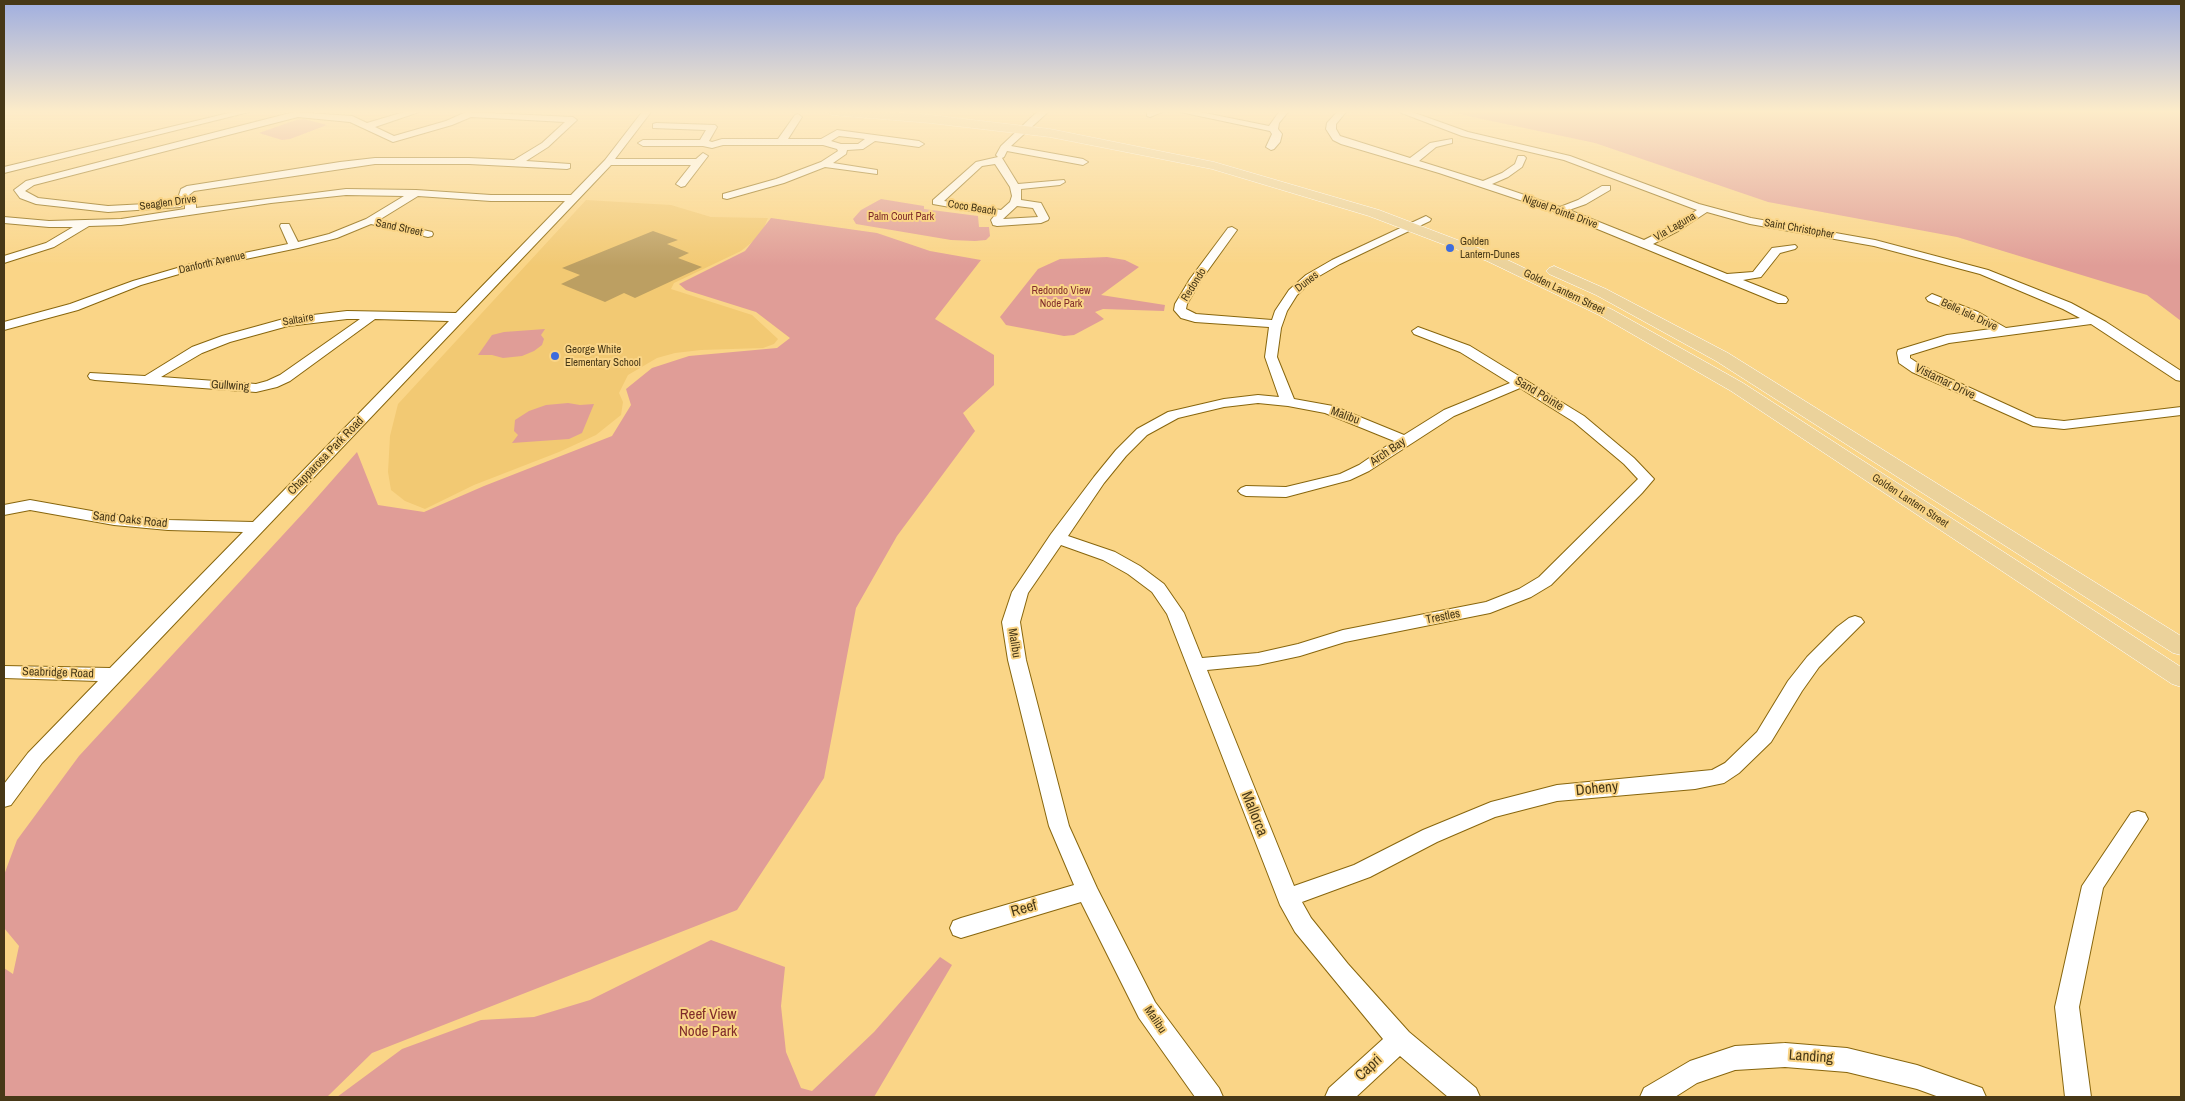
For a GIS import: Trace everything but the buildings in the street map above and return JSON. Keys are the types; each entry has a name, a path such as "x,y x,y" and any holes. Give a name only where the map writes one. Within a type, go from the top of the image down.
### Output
{"main road":[{"name":"Golden Lantern Street","path":"1247,163 1323,184 1418,222 1614,316 1695,361 1737,387 2181,678"},
{"name":"Golden Lantern Street","path":"1418,222 1467,234 1586,285 1722,357 2181,647"}],"street":[{"path":"4,170 32,163"},
{"path":"111,163 22,186 19,190 24,196 36,201 108,209 190,208 184,196 186,191 191,188 359,163"},
{"path":"505,163 567,166"},
{"name":"Chapparosa Park Road","path":"4,799 34,758 607,163"},
{"path":"681,184 697,163"},
{"name":"Coco Beach","path":"982,163 979,164 936,202 1003,213 1015,203 1018,196 1015,187"},
{"path":"1000,163 1015,187 1060,182"},
{"name":"Niguel Pointe Drive","path":"1412,163 1442,171 1560,210 1782,300"},
{"path":"1482,185 1505,175 1519,163"},
{"name":"Saint Christopher","path":"1583,163 1672,199 1705,209 1750,221 1875,243 1956,264 2036,292 2093,320 2181,377"},
{"path":"727,196 780,182 824,164 874,172"},
{"path":"1560,210 1582,202 1606,188"},
{"name":"Seaglen Drive","path":"4,220 86,224 138,220 190,208 346,192 416,193 491,198 574,198"},
{"name":"Danforth Avenue","path":"4,326 74,307 137,283 191,267 333,236 370,222 416,193"},
{"path":"1003,213 996,220 997,223 1040,220 1044,218 1037,205 1015,203"},
{"name":"Via Laguna","path":"1644,244 1674,229 1705,209"},
{"name":"Sand Street","path":"370,222 428,234"},
{"name":"Dunes","path":"1288,402 1271,357 1276,324 1281,311 1293,293 1310,277 1362,248 1418,222"},
{"path":"4,260 50,245 86,224"},
{"path":"285,226 294,246"},
{"name":"Redondo","path":"1232,230 1196,279 1181,304 1180,310 1185,315 1195,318 1276,324"},
{"path":"1726,276 1748,277 1758,275 1776,250 1791,248"},
{"name":"Belle Isle Drive","path":"1932,298 1974,315 2005,332"},
{"name":"Saltaire","path":"149,378 197,350 256,329 318,317 373,315 459,317"},
{"name":"Gullwing","path":"95,376 149,378 256,388 286,378 373,315"},
{"name":"Vistamar Drive","path":"2093,320 1947,339 1903,353 1904,360 1917,369 2033,422 2064,425 2181,411"},
{"name":"Sand Pointe","path":"1418,331 1465,349 1579,419 1629,461 1646,479"},
{"name":"Arch Bay","path":"1246,491 1286,492 1346,477 1364,468 1406,441 1430,423 1449,413 1521,383"},
{"name":"Malibu","path":"1210,1097 1147,1010 1087,891 1059,826 1017,660 1011,622 1020,592 1099,480 1142,432 1173,415 1198,408 1258,399 1288,402 1328,409 1406,441"},
{"name":"Trestles","path":"1195,665 1258,660 1352,634 1490,607 1525,593 1545,581 1568,560 1646,479"},
{"name":"Sand Oaks Road","path":"4,510 30,506 114,520 168,524 258,526"},
{"name":"Mallorca","path":"1057,538 1109,556 1134,570 1158,588 1175,613 1288,898 1303,925 1327,956 1400,1040 1467,1097"},
{"name":"Doheny","path":"1288,898 1362,871 1430,836 1491,810 1557,794 1695,781 1717,777 1732,768 1759,743 1795,686 1813,662 1843,631 1855,622"},
{"name":"Seabridge Road","path":"4,672 113,675"},
{"path":"2078,1097 2067,1007 2093,886 2138,819"},
{"name":"Reef","path":"961,928 1087,891"},
{"name":"Capri","path":"1338,1097 1400,1040"},
{"name":"Landing","path":"1653,1097 1690,1073 1735,1058 1786,1055 1847,1060 1917,1077 1973,1097"}],"shaded area":[{"name":"George White Elementary School","path":"586,200 671,205 711,217 768,218 761,235 741,251 674,283 671,289 752,315 778,339 774,344 763,348 701,350 675,353 657,358 628,375 619,393 623,402 621,415 596,435 559,452 474,485 425,509 405,501 391,490 388,472 390,436 398,404"}],"green space":[{"path":"1655,163 2181,163 2181,321 2147,295 1957,237 1768,202"},
{"name":"Palm Court Park","path":"881,199 924,206 924,209 978,216 979,227 989,227 990,236 986,240 951,240 856,224 853,219 861,210"},
{"path":"771,218 877,233 930,251 981,260 935,319 994,355 994,385 963,413 975,431 897,536 856,608 824,778 737,910 372,1053 327,1097 4,1097 4,968 13,974 19,946 4,928 4,875 17,840 79,756 357,452 378,505 424,512 484,486 612,436 631,405 626,389 652,368 689,356 777,348 790,338 756,312 686,290 679,284 745,251"},
{"name":"Redondo View Node Park","path":"1107,257 1125,260 1139,267 1101,295 1165,305 1164,311 1103,309 1095,312 1104,319 1074,335 1064,336 1006,325 1000,317 1038,269 1060,259"},
{"path":"545,329 541,335 544,339 542,345 522,356 503,358 492,355 478,355 492,335 504,332"},
{"path":"568,403 580,405 594,404 582,433 569,439 512,443 518,435 514,431 515,420 529,411 546,405"},
{"name":"Reef View Node Park","path":"711,940 785,967 781,1006 786,1052 801,1088 812,1091 874,1032 940,957 952,965 874,1097 337,1097 402,1049 481,1020 534,1017 590,1000"}],"place":[{"name":"Golden Lantern-Dunes","path":"1450,248"},
{"name":"George White Elementary School","path":"555,356"}]}
